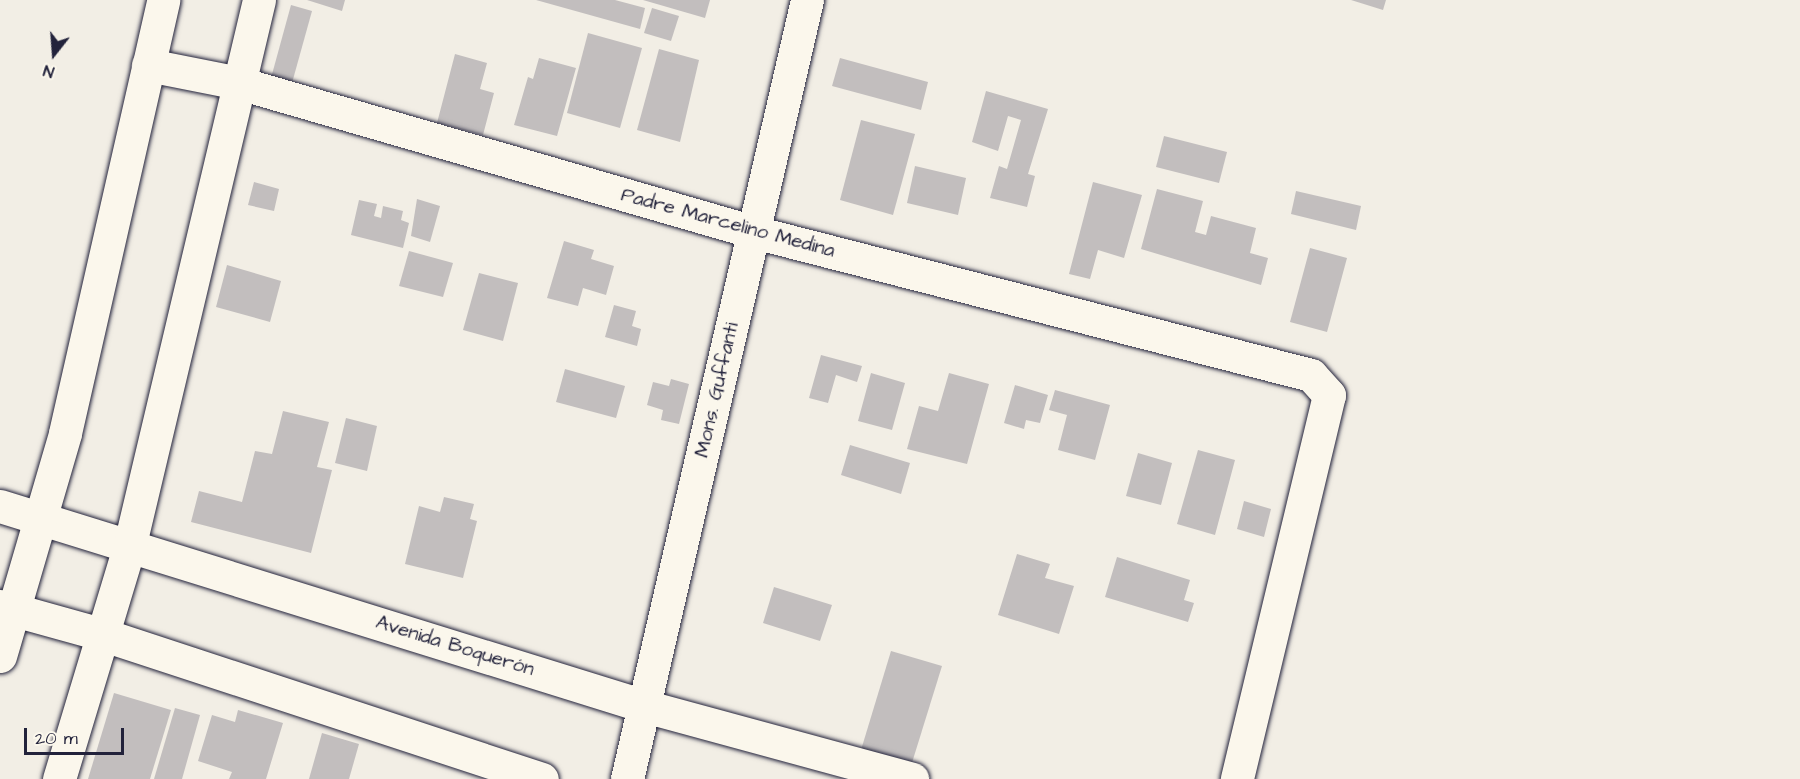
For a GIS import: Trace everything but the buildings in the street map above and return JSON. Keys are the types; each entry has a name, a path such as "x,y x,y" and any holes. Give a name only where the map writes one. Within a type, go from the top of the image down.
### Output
{"street":[{"path":"0,656 7,608 41,518 65,433 163,0"},
{"path":"59,779 130,544 259,0"},
{"name":"Mons. Guffanti","path":"627,779 807,0"},
{"name":"Padre Marcelino Medina","path":"148,65 239,83 754,232 1311,375 1329,395 1237,779"},
{"name":"Avenida Boquerón","path":"0,506 130,544 644,706 912,779"},
{"path":"7,608 101,634 542,779"}]}
